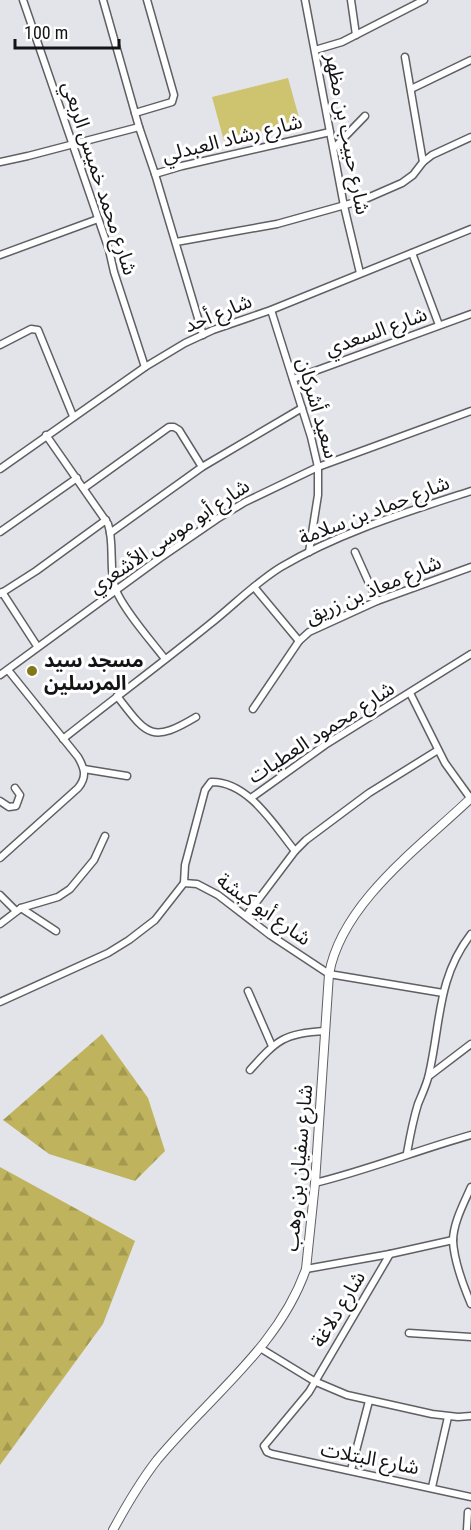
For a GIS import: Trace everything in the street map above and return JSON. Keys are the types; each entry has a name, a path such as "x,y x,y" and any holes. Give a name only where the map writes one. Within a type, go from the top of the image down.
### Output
{"street":[{"name":"شارع محمد خميس الربعي","path":"23,0 98,219 145,367"},
{"path":"103,0 139,126"},
{"path":"135,112 171,102 174,95 147,0"},
{"name":"شارع حبيب بن مظهر","path":"305,0 344,206 360,273"},
{"path":"351,0 356,35"},
{"path":"315,50 342,42 424,0"},
{"path":"405,57 423,162"},
{"path":"411,89 471,60"},
{"path":"334,148 365,116"},
{"name":"شارع رشاد العبدلي","path":"0,162 139,126 156,174 330,132"},
{"path":"176,242 277,224 344,206 402,183 413,175 423,162 436,153 471,137"},
{"path":"156,174 203,335"},
{"path":"0,255 98,219"},
{"name":"شارع أحد","path":"0,469 165,354 203,335 471,230"},
{"path":"412,253 439,325"},
{"name":"سعيد أشركان","path":"271,310 318,467 318,495 309,552"},
{"name":"شارع السعدي","path":"293,379 471,314"},
{"path":"0,345 32,329 38,330 74,416"},
{"path":"110,533 202,467 302,408"},
{"name":"شارع أبو موسى الأشعري","path":"0,675 37,646 217,519 266,490 318,467 471,411"},
{"path":"84,488 169,427 179,430 202,467"},
{"path":"46,435 106,520 110,533 116,590 165,660"},
{"path":"0,532 77,478"},
{"name":"شارع حماد بن سلامة","path":"63,739 272,573 348,534 471,491"},
{"path":"37,646 1,593 36,571 106,520"},
{"path":"355,552 377,601"},
{"name":"شارع معاذ بن زريق","path":"253,709 299,641 315,628 377,601 471,567"},
{"path":"254,587 299,641"},
{"name":"شارع محمود العطيات","path":"251,798 325,745 471,654"},
{"path":"0,858 78,788 84,778 84,769 78,757 8,670"},
{"path":"410,693 438,750 455,778 471,798"},
{"path":"117,696 138,723 150,731 170,732 196,717"},
{"path":"246,916 295,851 306,840 364,796 438,750"},
{"path":"84,769 127,776"},
{"name":"شارع محمود العطيات","path":"184,884 185,865 208,784 211,782 236,787 251,798 295,851"},
{"path":"0,801 9,807 16,806 20,795 15,788"},
{"name":"شارع سفيان بن وهب","path":"113,1530 133,1493 156,1462 260,1348 291,1301 306,1269 315,1183 329,974 332,960 343,934 369,897 471,798"},
{"path":"0,924 19,909 58,897 70,889 94,860 105,836"},
{"name":"شارع أبو كبشة","path":"0,1002 119,947 147,928 184,884 192,882 207,889 329,974"},
{"path":"0,895 56,931"},
{"path":"407,1154 412,1123 429,1076 443,993 454,961 471,934"},
{"path":"329,974 443,993"},
{"path":"249,991 272,1046"},
{"path":"250,1070 272,1046 290,1035 325,1031"},
{"path":"429,1076 471,1044"},
{"path":"315,1183 349,1175 407,1154 470,1136"},
{"path":"471,1187 453,1240 460,1272 471,1304"},
{"name":"شارع دلاغة","path":"306,1269 453,1240"},
{"name":"شارع دلاغة","path":"265,1449 267,1442 309,1392 390,1254"},
{"path":"409,1333 471,1337"},
{"path":"260,1348 314,1381 347,1395 448,1417 471,1416"},
{"path":"351,1470 369,1401"},
{"path":"432,1488 448,1417"},
{"name":"شارع البتلات","path":"265,1449 272,1454 304,1462 351,1470 471,1497"},
{"path":"467,1530 468,1512"}],"green space":[{"path":"102,1034 148,1098 165,1151 135,1181 49,1154 3,1120"},
{"path":"0,1167 135,1241 103,1324 0,1465"}],"shaded area":[{"path":"288,78 300,121 224,141 212,97"}],"place":[{"name":"مسجد سيد المرسلين","path":"32,671"}]}
